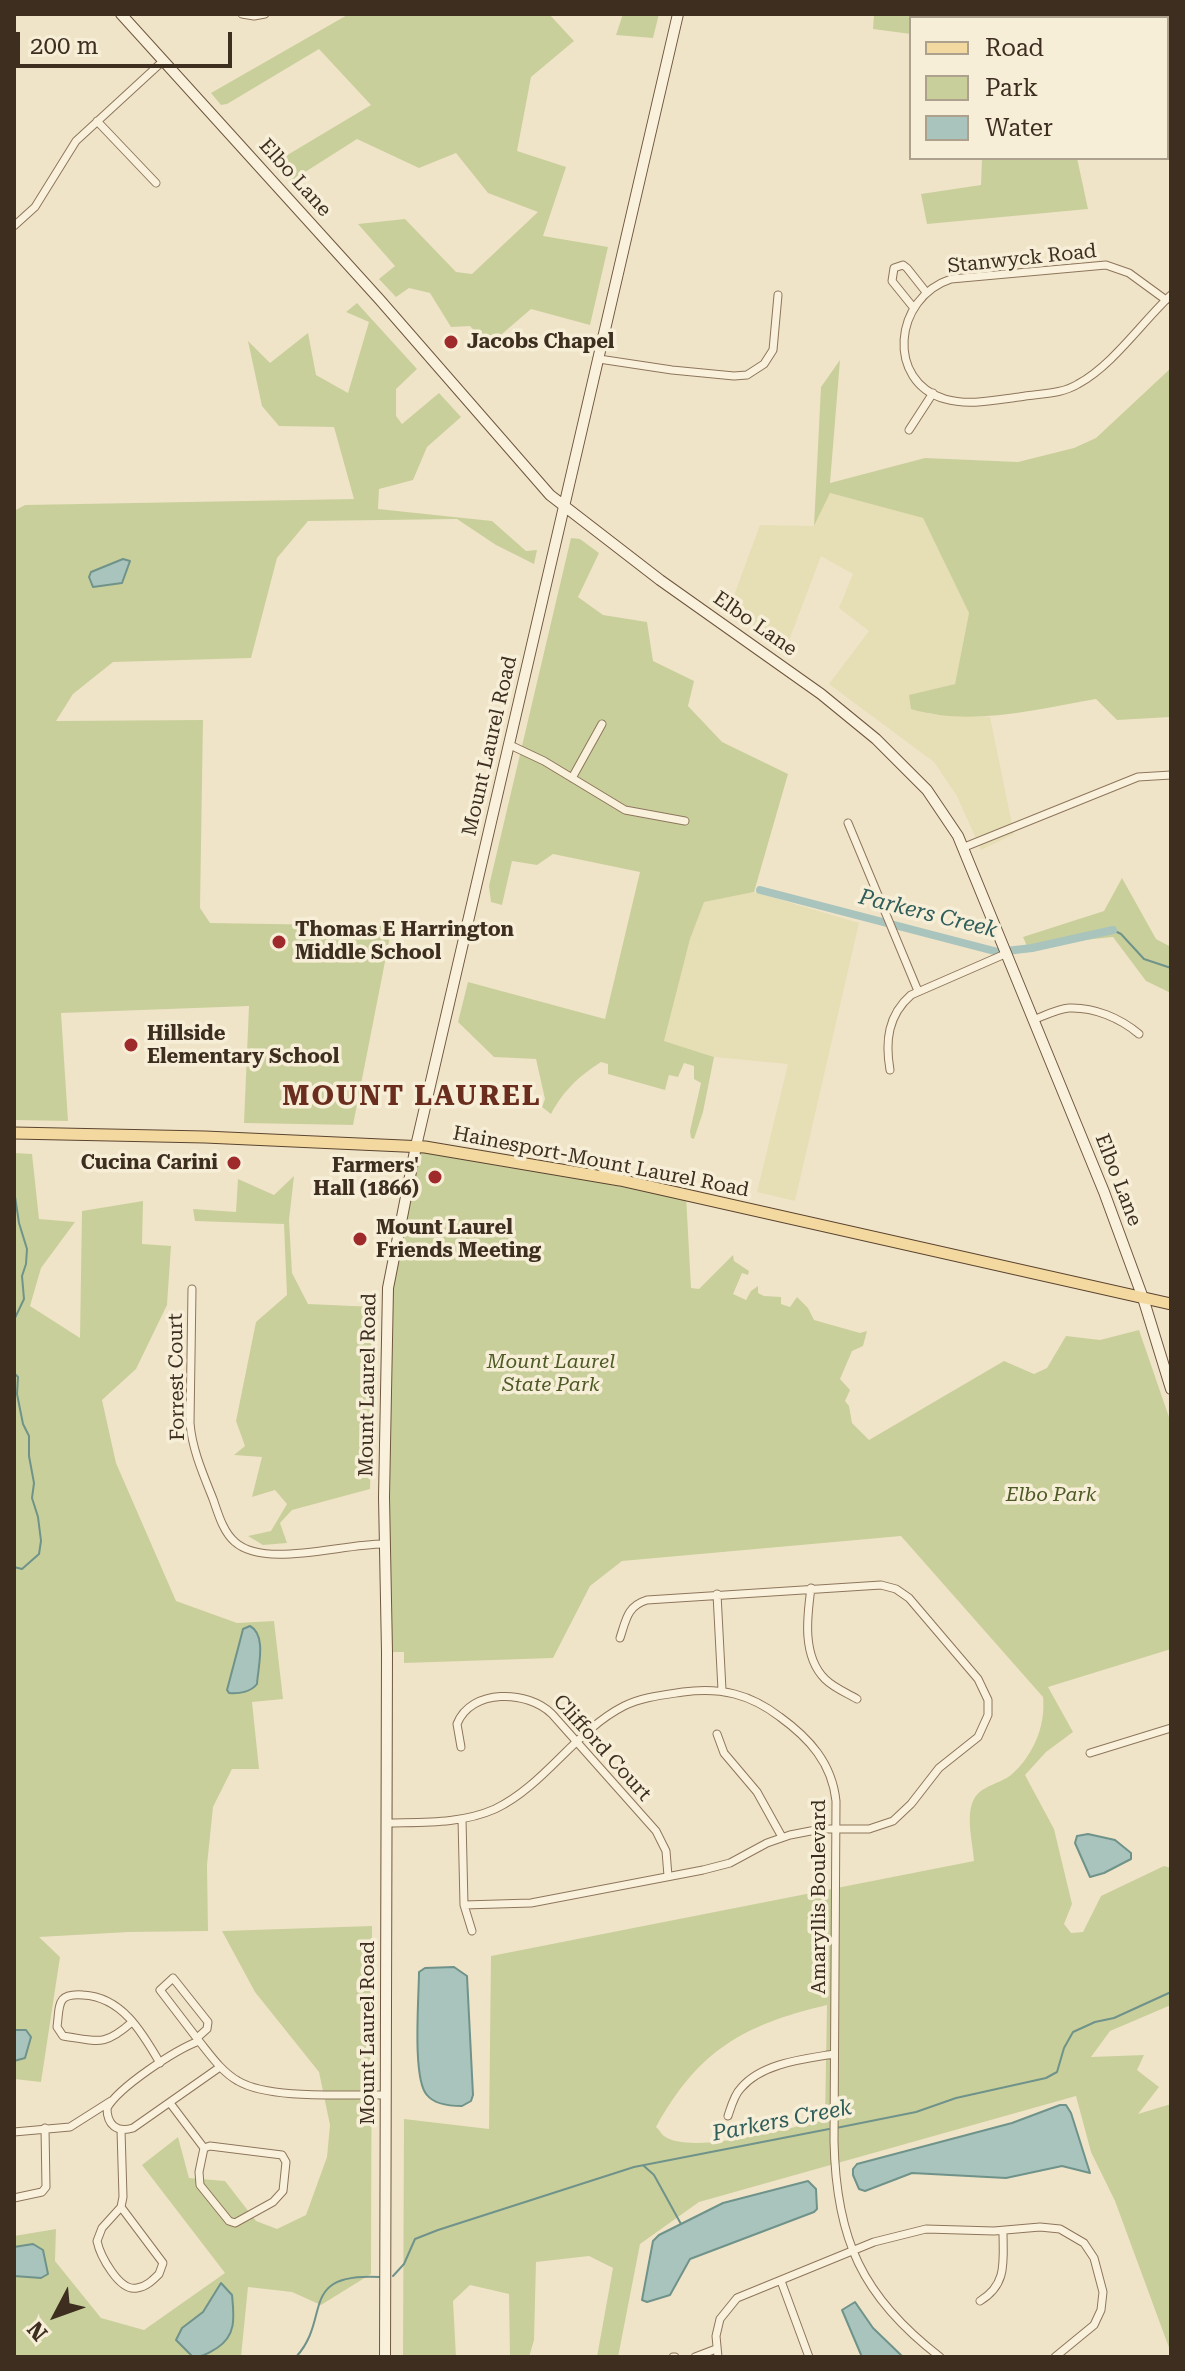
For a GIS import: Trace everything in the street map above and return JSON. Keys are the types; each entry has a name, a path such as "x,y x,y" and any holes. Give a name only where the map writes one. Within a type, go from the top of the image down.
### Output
{"main road":[{"name":"Elbo Lane","path":"121,14 563,507 794,674 876,739 936,801 962,848 1104,1192 1143,1298 1171,1389"},
{"name":"Mount Laurel Road","path":"385,2357 388,1288 416,1146 678,14"},
{"name":"Hainesport-Mount Laurel Road","path":"14,1133 416,1146 620,1180 1171,1304"}],"street":[{"path":"242,14 265,14"},
{"path":"14,226 35,207 69,150 163,61"},
{"path":"97,121 156,183"},
{"path":"913,307 892,281 894,268 903,265 926,292"},
{"name":"Stanwyck Road","path":"1097,265 1122,269 1168,297 1093,374 1068,389 964,402 933,393 915,378 905,353 906,325 913,307 926,292 942,282 961,277 1097,265"},
{"path":"599,359 666,369 747,375 760,368 773,350 778,295"},
{"path":"909,430 933,393"},
{"path":"572,778 602,724"},
{"path":"510,745 625,810 685,821"},
{"path":"962,848 1138,777 1171,775"},
{"path":"848,823 918,991"},
{"path":"890,1070 887,1054 889,1026 902,1002 918,991 1005,954"},
{"path":"1033,1020 1075,1008 1116,1017 1139,1034"},
{"name":"Forrest Court","path":"192,1289 192,1443 228,1535 241,1547 267,1556 359,1544 385,1544"},
{"path":"464,1905 539,1902 730,1863 782,1837 811,1830 875,1828 899,1816 939,1768 978,1737 988,1715 988,1700 978,1679 914,1604 896,1589 873,1584 640,1602 628,1611 620,1638"},
{"path":"811,1588 807,1619 813,1661 826,1680 857,1699"},
{"path":"717,1594 722,1690"},
{"name":"Amaryllis Boulevard","path":"387,1823 462,1819 492,1810 513,1798 610,1714 632,1702 656,1695 722,1690 739,1694 760,1703 795,1728 810,1743 827,1769 834,1789 835,2179 841,2215 853,2251 886,2309 940,2357"},
{"name":"Clifford Court","path":"461,1747 457,1724 464,1711 479,1702 508,1698 538,1702 578,1742 660,1836 666,1851 668,1876"},
{"path":"1090,1753 1171,1728"},
{"path":"717,1734 724,1753 757,1792 782,1837"},
{"path":"462,1819 464,1905 472,1931"},
{"path":"14,2132 77,2124 160,2063 198,2040 207,2029 208,2022 173,1978 160,1990 198,2040 220,2067 236,2080 257,2088 305,2094 386,2095"},
{"path":"132,2022 116,2036 102,2041 63,2036 57,2027 60,2001 71,1994 107,2000 120,2007 132,2022 160,2063"},
{"path":"728,2116 735,2095 752,2078 800,2060 834,2054"},
{"path":"112,2099 107,2115 114,2127 121,2130 140,2124 220,2067"},
{"path":"170,2103 204,2148 200,2185 229,2221 235,2223 273,2202 283,2191 286,2162 282,2155 210,2146 204,2148"},
{"path":"14,2198 42,2192 46,2187 45,2128"},
{"path":"121,2130 121,2207 102,2228 97,2241 101,2254 120,2280 136,2289 159,2274 163,2263 121,2207"},
{"path":"695,2357 717,2353 720,2319 730,2304 745,2294 882,2239 926,2229 1003,2231 1040,2227 1060,2229 1077,2237 1094,2258 1103,2292 1098,2318 1088,2332 1055,2357"},
{"path":"980,2301 993,2293 1000,2279 1003,2231"},
{"path":"781,2281 809,2357"}],"shaded area":[{"path":"830,493 923,518 969,613 955,684 910,695 929,714 990,717 1014,834 981,850 957,796 934,762 829,684 869,631 839,608 853,574 821,556 785,651 729,609 760,525 814,526"},
{"path":"754,892 859,923 795,1201 757,1192 788,1064 714,1057 664,1041 690,939 703,902"}],"green space":[{"path":"349,14 549,14 574,41 531,77 517,151 566,167 543,236 608,247 590,325 531,309 488,346 470,326 451,327 430,293 409,288 396,297 379,279 395,266 358,224 405,219 456,272 472,274 538,212 488,193 456,153 419,168 357,139 291,181 274,163 371,105 319,49 227,104 221,105 211,93"},
{"path":"623,14 659,14 653,38 616,35"},
{"path":"874,14 1144,16 909,16 909,34 873,29"},
{"path":"1171,14 1171,96 1169,16 1160,16"},
{"path":"982,160 1077,160 1088,209 927,224 921,194 981,185"},
{"path":"357,303 417,369 396,389 396,416 402,424 439,393 461,417 427,447 413,480 379,489 378,509 492,521 526,551 537,550 534,564 496,545 457,519 308,521 277,558 251,658 113,662 73,694 56,721 203,720 200,908 210,923 392,926 353,1125 244,1123 249,1006 61,1013 68,1121 14,1120 14,511 25,505 354,499 334,427 279,426 262,406 248,341 270,363 308,333 316,375 348,393 369,322 346,312"},
{"path":"840,360 830,483 925,458 1018,462 1074,448 1096,438 1171,368 1171,717 1117,720 1096,699 981,716 934,714 911,709 909,695 955,684 969,613 923,518 830,493 814,526 821,387"},
{"path":"571,538 580,539 599,553 578,597 603,615 647,622 653,661 694,681 688,706 722,742 788,774 754,892 704,902 690,939 664,1041 714,1057 694,1139 690,1131 701,1083 694,1079 694,1066 684,1063 678,1077 669,1075 665,1090 608,1074 608,1064 601,1062 573,1084 551,1114 542,1107 545,1099 536,1059 494,1057 458,1022 468,982 605,1019 640,872 553,854 537,865 512,861 502,905 491,902 489,886"},
{"path":"1122,878 1156,939 1171,947 1171,993 1146,981 1113,937 1027,946 1023,937 1104,911"},
{"path":"416,1146 686,1195 691,1288 699,1289 733,1255 734,1261 749,1271 748,1275 742,1273 733,1294 746,1300 758,1286 758,1293 781,1297 781,1304 790,1307 797,1297 814,1320 860,1333 867,1331 863,1346 852,1351 840,1379 850,1390 845,1401 852,1423 869,1440 1004,1361 1034,1374 1047,1368 1066,1336 1100,1340 1139,1330 1171,1423 1171,1649 1048,1687 1073,1732 1046,1752 1025,1775 1054,1829 1072,1904 1064,1924 1071,1933 1083,1932 1101,1896 1164,1866 1171,1868 1171,2005 1110,2031 1091,2057 1144,2055 1137,2070 1159,2087 1138,2114 1171,2104 1171,2353 1115,2201 1091,2152 1076,2096 699,2202 640,2244 618,2357 597,2357 613,2268 589,2256 536,2262 534,2340 529,2357 510,2357 509,2294 470,2285 453,2301 456,2357 403,2357 404,2119 489,2129 491,1956 974,1861 971,1806 977,1794 1011,1775 1032,1750 1040,1729 1043,1697 901,1536 622,1561 590,1586 553,1658 404,1663 404,1652 387,1652 388,1288","holes":["827,2005 825,2120 742,2138 696,2143 664,2136 656,2127 689,2078 726,2045 771,2022"]},
{"path":"14,1153 32,1154 39,1219 75,1222 41,1268 30,1306 80,1338 82,1211 143,1201 142,1244 171,1246 167,1305 136,1369 102,1400 116,1463 176,1601 237,1623 274,1621 283,1699 252,1702 259,1769 232,1769 213,1807 207,1865 208,1931 39,1937 60,1957 41,2082 14,2079"},
{"path":"294,1176 289,1220 292,1273 308,1304 375,1307 370,1489 292,1510 280,1523 287,1543 263,1545 248,1536 271,1531 287,1504 275,1490 252,1497 262,1457 234,1455 245,1446 236,1421 256,1322 287,1295 284,1224 195,1221 193,1209 236,1212 238,1179 274,1195"},
{"path":"372,1926 371,2274 321,2305 292,2292 248,2287 241,2357 14,2357 14,2236 56,2229 55,2261 101,2318 144,2330 225,2273 142,2165 178,2137 189,2178 225,2181 256,2221 277,2229 306,2215 327,2157 330,2125 319,2072 255,1992 222,1931"}],"water":[{"path":"123,559 130,561 122,583 93,587 89,577 91,572"},
{"path":"250,1626 255,1630 260,1644 257,1684 244,1692 229,1693 227,1690 243,1629"},
{"path":"1088,1834 1115,1840 1131,1853 1131,1859 1090,1877 1075,1843 1077,1836"},
{"path":"454,1967 467,1976 473,2095 471,2101 462,2106 438,2102 427,2095 419,2073 418,2056 419,1972 425,1968"},
{"path":"14,2030 26,2030 31,2037 25,2058 14,2061"},
{"path":"1066,2105 1071,2113 1090,2173 1062,2166 1006,2178 912,2173 865,2191 859,2189 853,2175 857,2164 1012,2123"},
{"path":"808,2181 816,2189 817,2209 814,2212 690,2259 670,2295 647,2302 642,2300 653,2241 659,2235 723,2203"},
{"path":"33,2244 43,2250 48,2274 41,2278 14,2276 14,2247"},
{"path":"221,2283 232,2295 231,2331 217,2348 193,2357 176,2340 182,2328 203,2312"},
{"path":"855,2302 873,2328 903,2357 862,2357 842,2310"}],"waterway":[{"name":"Parkers Creek","path":"760,890 998,952 1032,948 1113,930"},
{"name":"Parkers Creek","path":"1113,930 1121,934 1144,959 1171,968"},
{"path":"14,1190 27,1249 22,1276 24,1299 14,1320"},
{"path":"14,1373 18,1377 17,1394 23,1424 29,1436 34,1483 32,1498 41,1541 39,1554 22,1569 14,1567"},
{"name":"Parkers Creek","path":"836,2128 916,2112 956,2098 1046,2078 1057,2072 1064,2048 1073,2032 1114,2018 1171,1992"},
{"name":"Parkers Creek","path":"393,2276 404,2264 415,2239 438,2230 634,2167 829,2129"},
{"path":"644,2166 654,2175 681,2224"},
{"name":"Parkers Creek","path":"296,2357 307,2342 326,2290 336,2282 379,2277"}],"place":[{"name":"Jacobs Chapel","path":"451,342"},
{"name":"Thomas E Harrington Middle School","path":"279,942"},
{"name":"Hillside Elementary School","path":"131,1045"},
{"name":"Cucina Carini","path":"234,1163"},
{"name":"Farmers' Hall (1866)","path":"435,1177"},
{"name":"Mount Laurel Friends Meeting","path":"360,1239"}],"district":[{"name":"MOUNT LAUREL","path":"412,1097"}],"park label":[{"name":"Mount Laurel State Park","path":"551,1374"},
{"name":"Elbo Park","path":"1051,1495"}]}
